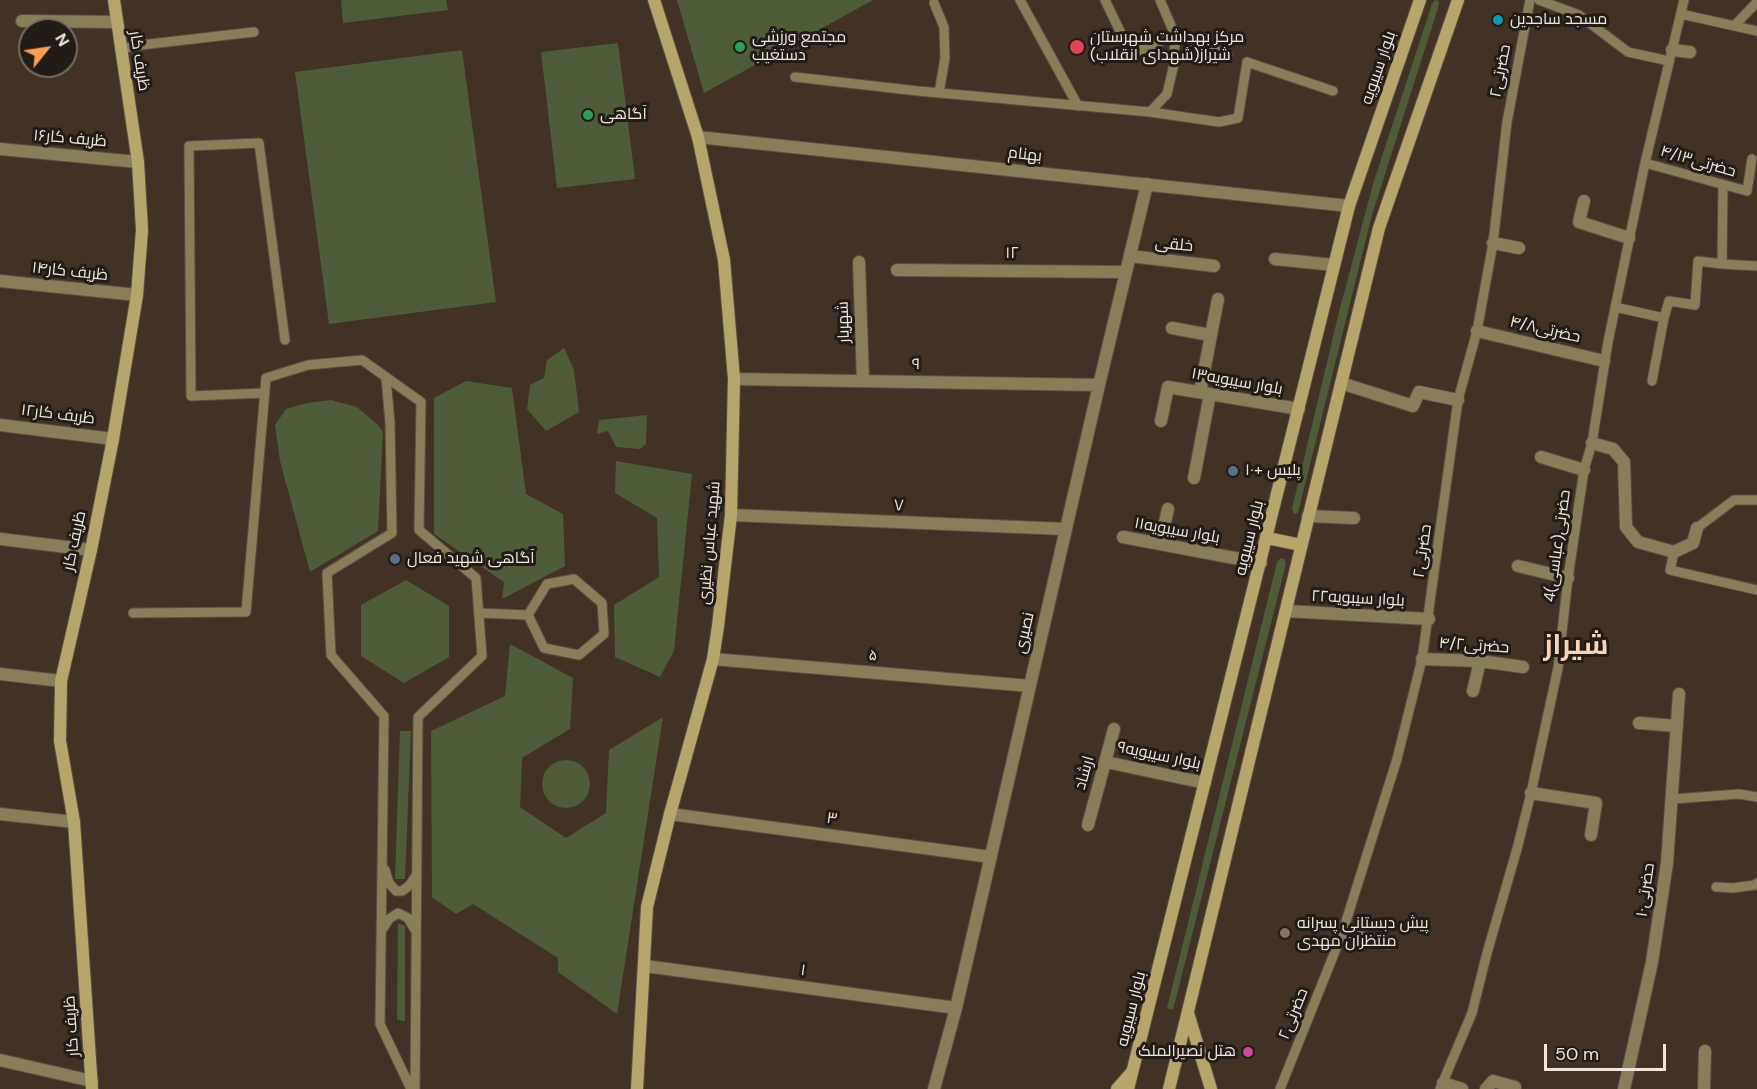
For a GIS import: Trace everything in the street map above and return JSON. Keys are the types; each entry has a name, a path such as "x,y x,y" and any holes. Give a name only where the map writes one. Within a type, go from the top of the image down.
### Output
{"main road":[{"name":"ظریف کار","path":"92,1085 74,822 60,741 61,681 91,550 113,439 137,296 142,230 138,162 114,0"},
{"name":"شهید عباس نظیری","path":"638,1089 647,907 713,659 718,626 731,515 734,379 724,260 698,137 654,0"},
{"name":"بلوار سیبویه","path":"1128,1089 1349,206 1420,0"},
{"path":"1169,1089 1379,228 1458,0"},
{"path":"1267,538 1301,545"},
{"path":"1187,1012 1211,1089"},
{"path":"1117,1089 1133,1072"}],"street":[{"path":"78,22 116,22"},
{"path":"1670,55 1690,52"},
{"name":"بهنام","path":"698,137 1349,206"},
{"name":"ظریف کار۱۶","path":"0,149 138,162"},
{"name":"نصیری","path":"934,1089 956,1008 1146,184"},
{"path":"1584,201 1579,222 1629,238"},
{"path":"1493,243 1519,248"},
{"name":"خلقی","path":"1130,256 1214,266"},
{"path":"1275,259 1334,265"},
{"name":"شهریار","path":"859,262 862,381"},
{"name":"۱۲","path":"897,270 1126,272"},
{"name":"ظریف کار۱۴","path":"0,281 137,296"},
{"path":"1194,478 1210,335 1218,299"},
{"path":"1172,328 1210,335"},
{"name":"حضرتی۴/۸","path":"1477,331 1604,361"},
{"name":"۹","path":"734,379 1099,385"},
{"path":"1341,383 1413,406 1419,392 1458,400"},
{"name":"بلوار سیبویه۱۳","path":"1161,421 1168,387 1299,410"},
{"name":"ظریف کار۱۲","path":"0,425 113,439"},
{"path":"1592,443 1613,449 1624,462 1626,527 1638,542 1674,552 1693,543 1697,528"},
{"path":"1541,457 1584,470"},
{"path":"1161,544 1168,509"},
{"name":"۷","path":"731,515 1065,529"},
{"path":"1308,516 1354,518"},
{"name":"بلوار سیبویه۱۱","path":"1123,537 1261,563"},
{"path":"0,539 91,550"},
{"path":"1518,566 1568,578"},
{"name":"بلوار سیبویه۲۲","path":"1286,611 1429,619"},
{"name":"۵","path":"713,659 1030,686"},
{"name":"حضرتی۴/۲","path":"1422,659 1480,661 1523,666"},
{"path":"1473,692 1480,661"},
{"path":"0,674 61,681"},
{"name":"حضرتی۱۰","path":"1623,1089 1652,962 1667,863 1679,694"},
{"path":"1639,723 1677,726"},
{"name":"ارشاد","path":"1088,825 1114,729"},
{"name":"بلوار سیبویه۹","path":"1106,762 1205,783"},
{"path":"1531,793 1596,803 1591,835"},
{"path":"0,814 74,822"},
{"name":"۳","path":"670,814 991,857"},
{"path":"1342,934 1389,943"},
{"name":"۱","path":"645,966 956,1008"},
{"path":"1704,1089 1705,1051"},
{"path":"0,1060 92,1085"},
{"path":"1486,1089 1493,1082 1515,1086"},
{"path":"1442,1086 1462,1089"}],"lane":[{"path":"1020,0 1078,106"},
{"path":"1105,0 1131,54 1175,35 1228,55"},
{"path":"1150,112 1167,94 1173,64 1175,35 1160,0"},
{"name":"حضرتی۲","path":"1280,1089 1342,934 1397,759 1422,659 1458,400 1477,331 1493,243 1507,122 1530,0"},
{"path":"1539,0 1579,15 1628,52 1670,55"},
{"name":"4حضرتی(عباسی)","path":"1442,1086 1473,1013 1531,793 1558,668 1568,578 1584,470 1592,443 1604,361 1644,163 1684,0"},
{"path":"1734,26 1757,2"},
{"path":"934,3 944,27 945,57 939,93"},
{"path":"1681,14 1757,31"},
{"path":"120,49 254,32"},
{"path":"795,77 1150,112 1219,122 1238,118 1246,62 1333,92"},
{"path":"265,393 191,396 189,146 259,143 285,340"},
{"name":"حضرتی۴/۱۳","path":"1644,163 1747,191 1752,159"},
{"path":"1722,264 1723,184"},
{"path":"1652,381 1669,301 1695,305 1698,261 1757,266"},
{"path":"1615,307 1665,318"},
{"path":"133,613 246,612 266,378 308,365 362,360 421,402 419,530 476,578 482,656 418,717 415,1089"},
{"path":"386,378 390,423 392,533 327,573 331,655 384,716 381,1024 411,1089"},
{"path":"1697,528 1734,500 1757,500"},
{"path":"1674,552 1670,570 1757,590"},
{"path":"574,579 602,603 604,634 579,655 544,648 528,615 547,584 574,579"},
{"path":"479,614 528,615"},
{"path":"1673,799 1739,794 1757,797"},
{"path":"382,859 389,883 396,891 402,891 409,886 417,873"},
{"path":"1716,887 1733,888 1757,883"},
{"path":"382,930 389,919 398,913 408,918 414,927 416,938"}],"green space":[{"path":"341,0 446,0 448,10 343,23"},
{"name":"مجتمع ورزشی دستغیب","path":"677,0 873,0 704,93"},
{"path":"1435,0 1439,1 1438,8 1372,215 1298,513 1294,514 1292,509 1339,312 1373,184"},
{"name":"آگاهی","path":"618,43 635,179 557,188 541,52"},
{"path":"462,50 496,302 329,324 295,72"},
{"path":"564,348 574,370 579,412 546,431 527,409 530,385 544,378 547,360"},
{"path":"466,381 512,388 526,494 563,514 565,566 502,599 504,582 434,534 434,398"},
{"path":"331,400 357,407 383,432 378,531 310,572 280,461 275,425 286,409"},
{"path":"647,415 646,444 640,449 616,447 608,431 597,434 599,420"},
{"path":"616,461 692,474 674,651 660,677 615,657 614,605 659,577 657,518 615,493"},
{"path":"1281,558 1285,559 1286,564 1173,1010 1167,1008 1277,562"},
{"path":"406,580 449,606 449,657 404,683 361,656 361,605"},
{"path":"510,644 573,678 570,729 522,758 520,807 566,838 606,813 609,750 663,717 617,1014 558,972 558,958 473,904 456,914 432,897 431,731 505,696"},
{"path":"400,731 411,731 405,879 395,879"},
{"path":"561,760 571,760 586,770 590,784 589,793 580,804 571,808 561,808 546,798 542,789 542,779 552,764"},
{"path":"398,923 405,926 405,1021 397,1020"}],"place":[{"name":"مسجد ساجدین","path":"1498,20"},
{"name":"مجتمع ورزشی دستغیب","path":"740,47"},
{"name":"مرکز بهداشت شهرستان شیراز(شهدای انقلاب)","path":"1077,47"},
{"name":"آگاهی","path":"588,115"},
{"name":"پلیس +۱۰","path":"1233,471"},
{"name":"آگاهی شهید فعال","path":"395,559"},
{"name":"پیش دبستانی پسرانه منتظران مهدی","path":"1285,933"},
{"name":"هتل نصیرالملک","path":"1248,1052"}],"district":[{"name":"شیراز","path":"1576,647"}]}
